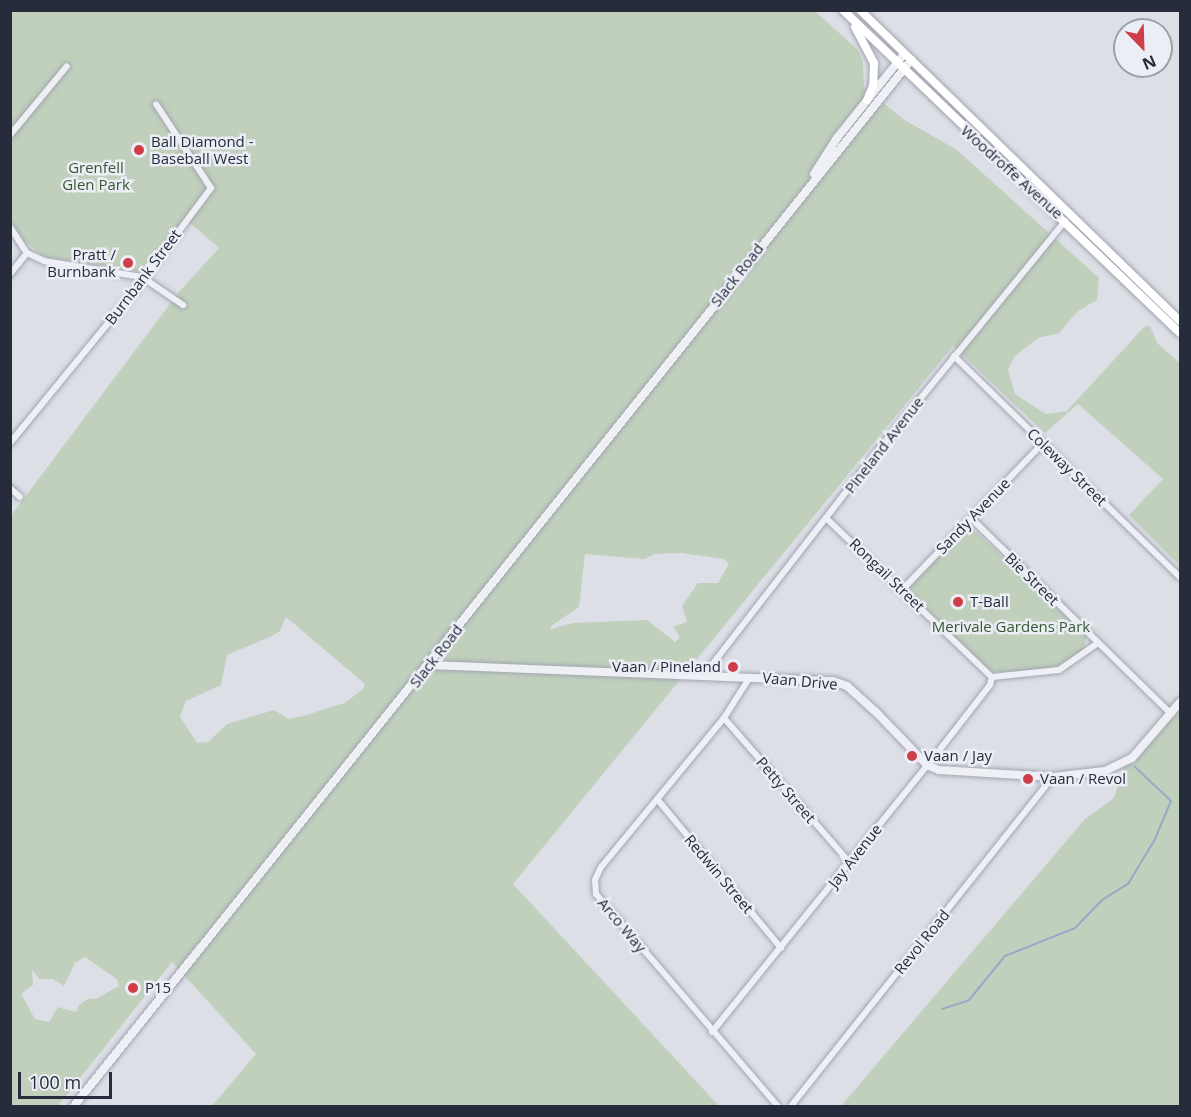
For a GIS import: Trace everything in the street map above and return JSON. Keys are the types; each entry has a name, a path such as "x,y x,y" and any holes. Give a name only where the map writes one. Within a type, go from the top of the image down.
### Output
{"main road":[{"name":"Woodroffe Avenue","path":"843,10 1180,333"},
{"name":"Woodroffe Avenue","path":"860,10 1180,321"},
{"path":"853,21 873,63 874,77 867,100"}],"street":[{"name":"Slack Road","path":"795,203 837,138 867,100 908,57"},
{"path":"10,135 67,66"},
{"name":"Slack Road","path":"74,1107 430,665 795,203 900,66"},
{"name":"Burnbank Street","path":"10,443 211,188 156,104"},
{"name":"Pineland Avenue","path":"710,674 711,666 954,356 1065,221"},
{"path":"10,227 27,253 44,261 142,277 183,305"},
{"path":"10,274 27,253"},
{"name":"Coleway Street","path":"954,356 1180,577"},
{"name":"Sandy Avenue","path":"903,589 1043,443"},
{"path":"10,488 20,497"},
{"name":"Rongail Street","path":"827,519 903,589 992,677"},
{"name":"Bie Street","path":"972,519 1171,714"},
{"path":"992,677 1059,670 1098,643"},
{"name":"Vaan Drive","path":"430,665 710,674 833,681 846,686 927,765"},
{"name":"Arco Way","path":"750,677 724,718 601,867 595,880 596,894 778,1107"},
{"name":"Jay Avenue","path":"712,1032 927,765 990,685 992,677"},
{"path":"927,765 939,770 1053,777 1105,771 1132,759 1180,702"},
{"name":"Petty Street","path":"724,718 849,862"},
{"name":"Revol Road","path":"791,1107 1053,777"},
{"name":"Redwin Street","path":"657,799 781,948"}],"green space":[{"name":"Grenfell Glen Park","path":"11,11 815,11 858,50 863,62 864,87 903,119 957,150 1099,278 1097,300 1078,311 1059,333 1038,338 1015,356 1008,370 1015,394 1046,414 1067,411 1144,327 1150,326 1157,343 1180,363 1180,566 1129,515 1163,479 1078,404 1045,433 953,346 513,884 719,1106 212,1106 256,1054 172,962 58,1106 11,1106 10,517 179,292 219,248 189,222 203,193 143,272 45,257 24,241 11,221","holes":["681,553 724,559 729,564 718,583 698,583 682,606 687,622 673,627 680,637 675,642 647,620 573,623 551,629 551,626 579,607 585,554 644,559 655,554","286,617 365,684 363,689 345,703 303,716 289,719 274,710 227,724 208,742 197,743 180,717 186,701 221,685 227,655 280,631","85,957 117,979 119,986 96,999 89,998 79,1005 76,1012 58,1007 49,1022 35,1019 21,994 33,985 32,970 40,979 53,979 64,986 75,963"]},
{"name":"Merivale Gardens Park","path":"972,528 1086,636 1084,649 1062,666 1039,671 1013,674 987,670 911,593 910,585 964,530"},
{"path":"1180,695 1180,1106 841,1106 1085,819 1114,798 1126,759"}],"waterway":[{"path":"942,1009 969,1000 1005,956 1075,928 1102,900 1128,884 1155,839 1171,801 1135,767"}],"place":[{"name":"Ball Diamond - Baseball West","path":"139,150"},
{"name":"Pratt / Burnbank","path":"128,263"},
{"name":"T-Ball","path":"958,602"},
{"name":"Vaan / Pineland","path":"733,667"},
{"name":"Vaan / Jay","path":"912,756"},
{"name":"Vaan / Revol","path":"1028,779"},
{"name":"P15","path":"133,988"}]}
